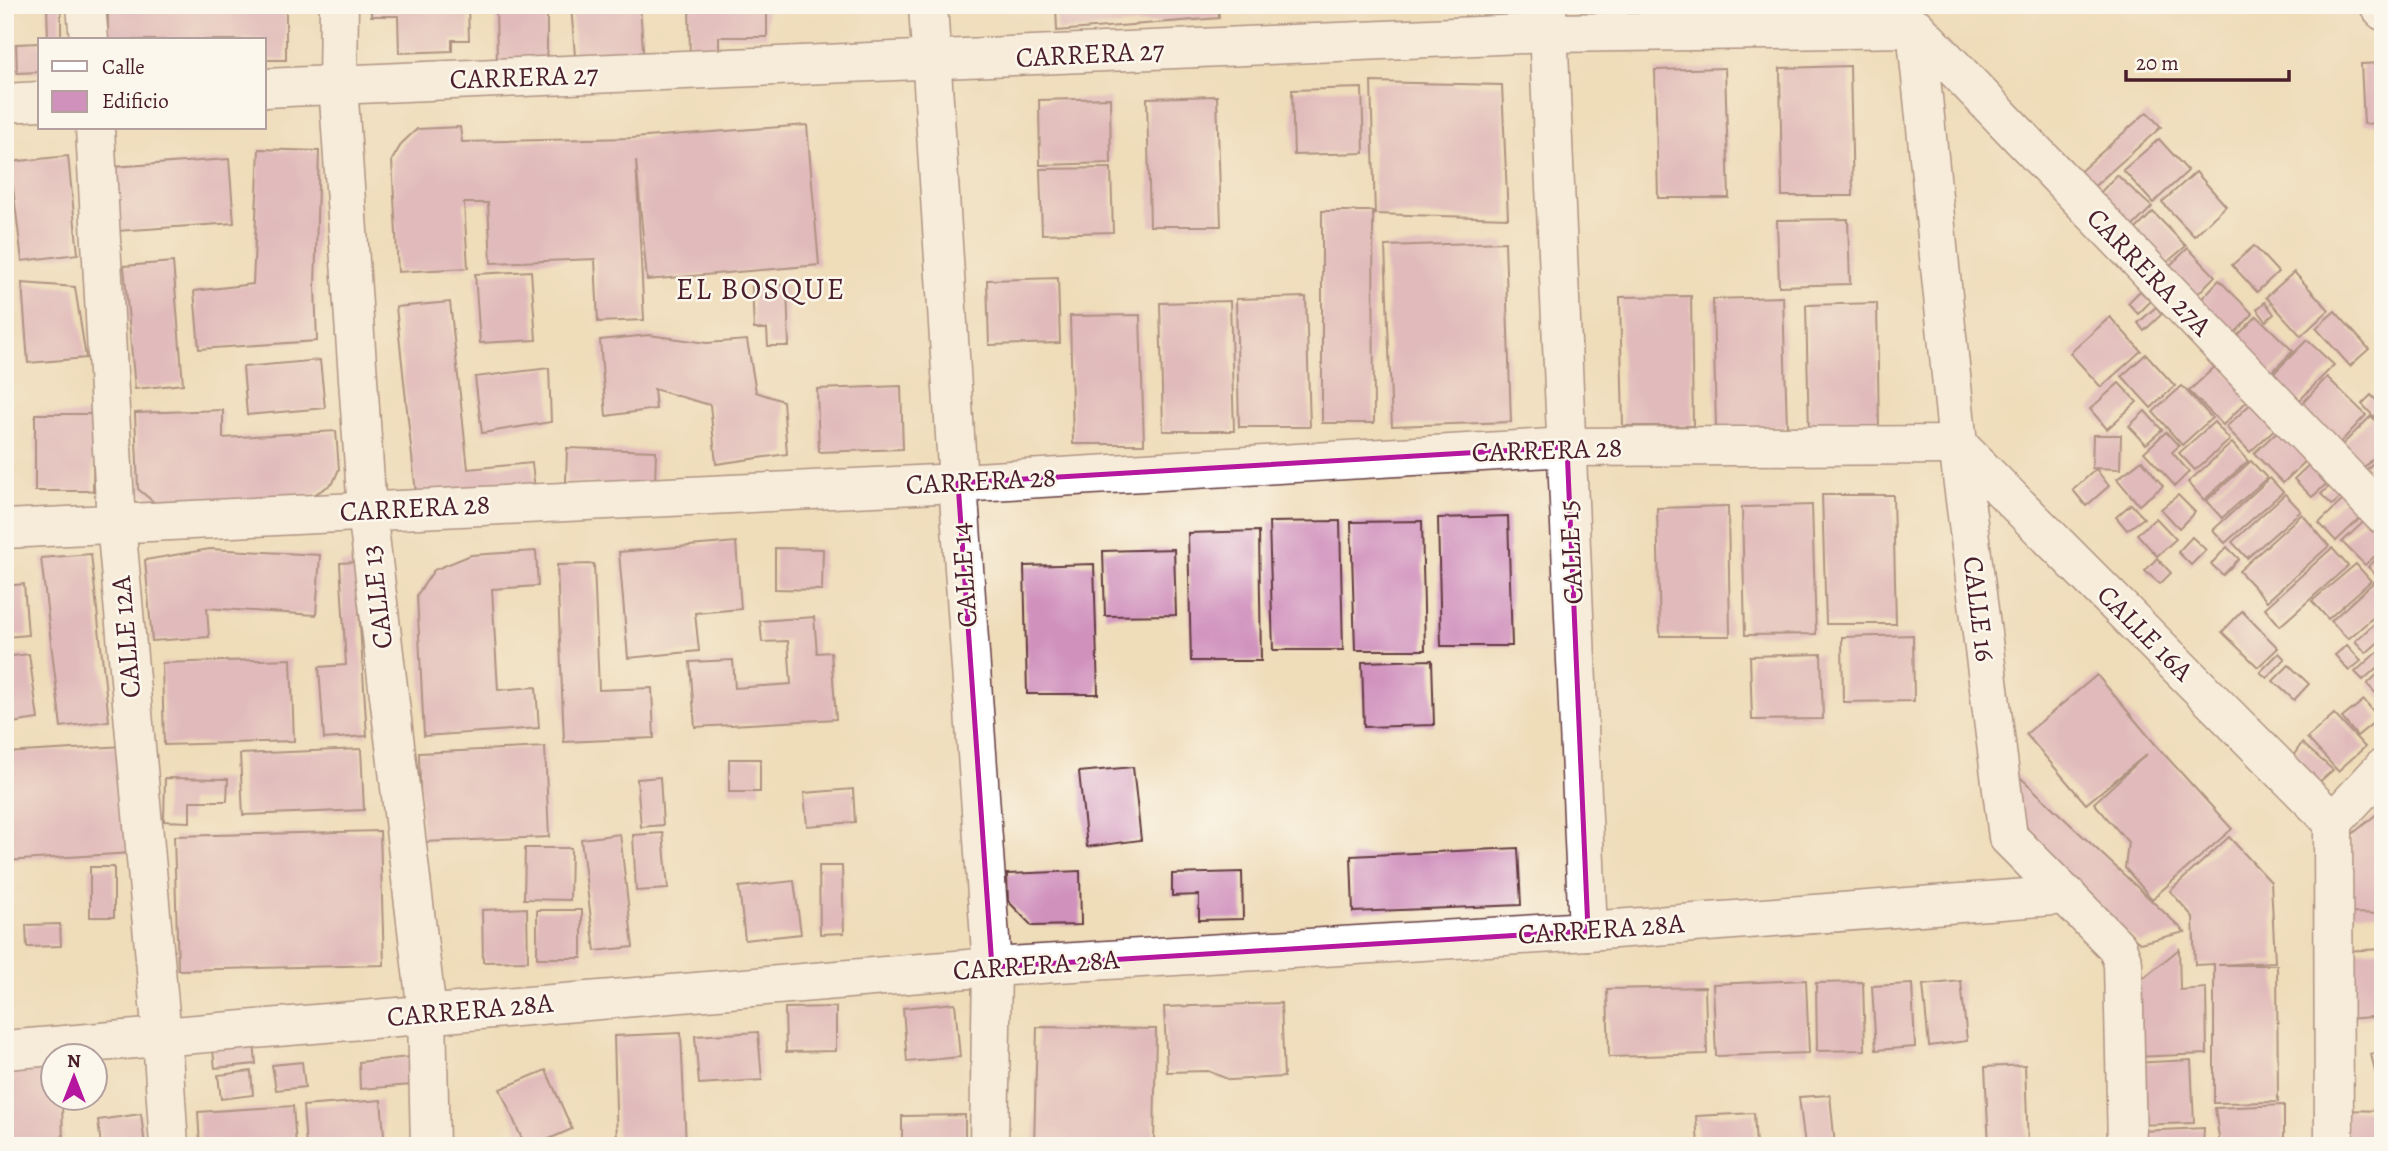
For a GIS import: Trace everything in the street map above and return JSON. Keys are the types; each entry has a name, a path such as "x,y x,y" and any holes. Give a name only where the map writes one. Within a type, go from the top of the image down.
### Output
{"street":[{"path":"86,5 89,38"},
{"name":"CALLE 13","path":"338,5 338,84 367,511 427,1013 430,1146"},
{"name":"CALLE 14","path":"928,5 992,967 989,1146"},
{"path":"2379,5 2383,11"},
{"name":"CARRERA 27","path":"266,88 930,61 1547,19 1916,28"},
{"name":"CALLE 15","path":"1547,19 1588,931"},
{"name":"CALLE 16","path":"1916,28 1958,445 2008,837 2118,947 2123,963 2127,1146"},
{"name":"CARRERA 27A","path":"1916,28 2383,515"},
{"path":"5,103 38,101"},
{"name":"CALLE 12A","path":"95,130 116,523 162,1037 169,1146"},
{"name":"CARRERA 28","path":"5,529 958,483 1567,447 1958,445"},
{"name":"CALLE 16A","path":"1958,445 2333,822"},
{"path":"2334,1146 2333,822 2383,768"},
{"name":"CARRERA 28A","path":"5,1050 992,967 1588,931 2067,895"}],"highlighted area":[{"path":"1567,447 1588,931 992,967 958,483"}],"building":[{"path":"47,5 61,5 61,38 48,38"},
{"path":"108,5 286,5 286,60 266,60 266,38 108,38"},
{"path":"371,5 468,5 469,40 452,40 452,51 399,53 398,16 371,16"},
{"path":"496,5 547,5 547,65 497,65"},
{"path":"571,5 640,5 644,64 576,69"},
{"path":"689,5 767,5 767,37 719,37 719,58 690,59"},
{"path":"1056,5 1218,5 1219,18 1057,31"},
{"path":"1295,5 1366,5 1366,10 1295,12"},
{"path":"13,6 13,13 5,28 5,7"},
{"path":"38,43 38,72 17,73 16,44"},
{"path":"2383,63 2383,123 2364,124 2361,64"},
{"path":"1850,66 1853,196 1782,196 1780,68"},
{"path":"1725,68 1729,198 1658,198 1655,70"},
{"path":"1371,82 1502,85 1508,218 1375,214"},
{"path":"1362,88 1364,153 1294,155 1292,90"},
{"path":"1217,96 1221,226 1150,226 1147,98"},
{"path":"1110,98 1111,163 1040,165 1039,100"},
{"path":"2147,112 2161,127 2090,190 2076,175"},
{"path":"807,125 819,265 647,280 636,160 644,320 598,322 595,259 491,263 488,203 464,203 468,268 398,272 392,160 402,143 417,129 460,127 462,142 633,138"},
{"path":"2159,139 2188,171 2153,203 2123,170"},
{"path":"259,149 319,151 315,287 317,341 199,349 194,291 253,284"},
{"path":"68,156 78,254 22,261 10,162"},
{"path":"229,159 234,223 117,231 112,167"},
{"path":"1111,168 1113,232 1042,234 1040,169"},
{"path":"2196,172 2226,206 2194,236 2162,202"},
{"path":"2117,175 2152,207 2127,232 2093,200"},
{"path":"1322,211 1373,211 1374,423 1322,423"},
{"path":"2153,212 2186,246 2158,270 2126,239"},
{"path":"1848,219 1850,284 1779,286 1777,220"},
{"path":"1505,242 1511,422 1392,426 1385,246"},
{"path":"2254,246 2278,272 2257,292 2232,265"},
{"path":"2188,248 2215,276 2188,304 2160,275"},
{"path":"173,262 183,384 135,389 124,266"},
{"path":"531,271 536,340 480,343 475,274"},
{"path":"2294,272 2329,310 2301,336 2266,297"},
{"path":"1058,278 1060,343 989,345 987,280"},
{"path":"2219,280 2253,314 2230,338 2195,306"},
{"path":"22,283 75,287 86,358 28,363"},
{"path":"787,285 789,346 768,346 767,329 754,329 752,286"},
{"path":"2140,291 2151,301 2138,314 2128,303"},
{"path":"1691,296 1693,426 1623,426 1620,297"},
{"path":"1306,297 1310,427 1239,427 1236,299"},
{"path":"1783,297 1787,427 1716,427 1713,299"},
{"path":"1230,301 1234,431 1163,431 1160,303"},
{"path":"450,302 468,469 532,463 535,490 417,503 396,307"},
{"path":"2265,302 2274,314 2266,321 2257,309"},
{"path":"1877,303 1879,433 1809,433 1806,305"},
{"path":"2156,307 2162,314 2144,331 2138,323"},
{"path":"2335,311 2369,349 2350,366 2316,328"},
{"path":"1140,315 1144,444 1073,444 1070,316"},
{"path":"2257,316 2293,351 2267,377 2231,342"},
{"path":"2110,317 2141,351 2101,387 2070,353"},
{"path":"649,335 707,343 747,340 756,392 783,401 787,454 716,464 710,405 654,389 656,409 606,416 600,340"},
{"path":"2307,340 2334,365 2294,406 2267,380"},
{"path":"2146,354 2175,386 2151,408 2122,376"},
{"path":"320,360 325,408 247,415 243,367"},
{"path":"2219,363 2251,397 2223,425 2189,391"},
{"path":"549,368 551,422 482,433 475,377"},
{"path":"2327,377 2366,415 2338,445 2298,408"},
{"path":"2119,383 2137,402 2107,429 2090,409"},
{"path":"901,386 903,449 819,452 817,389"},
{"path":"2182,386 2212,418 2182,445 2153,412"},
{"path":"2371,395 2383,407 2374,417 2362,404"},
{"path":"2256,399 2280,424 2250,452 2226,427"},
{"path":"223,410 223,438 336,431 339,469 333,483 312,496 156,504 138,489 135,413"},
{"path":"2145,411 2162,430 2146,444 2129,426"},
{"path":"35,414 94,414 93,491 35,491"},
{"path":"2371,416 2383,427 2383,448 2361,470 2338,449"},
{"path":"2214,422 2230,440 2195,470 2179,453"},
{"path":"2282,427 2311,456 2283,483 2254,453"},
{"path":"2166,432 2179,446 2172,452 2189,472 2175,486 2144,452"},
{"path":"2093,435 2121,435 2120,469 2092,468"},
{"path":"2232,443 2248,461 2204,500 2188,482"},
{"path":"567,448 656,451 655,486 566,483"},
{"path":"2383,453 2383,491 2364,472"},
{"path":"2315,459 2333,478 2312,497 2294,479"},
{"path":"2142,460 2163,486 2139,505 2117,479"},
{"path":"2251,461 2267,478 2222,518 2206,501"},
{"path":"2096,469 2109,486 2086,506 2073,490"},
{"path":"2270,478 2283,492 2225,543 2213,530"},
{"path":"2336,480 2347,492 2332,505 2321,494"},
{"path":"2351,492 2369,510 2336,541 2319,523"},
{"path":"2285,494 2301,511 2247,558 2232,542"},
{"path":"1822,495 1893,495 1896,624 1826,624"},
{"path":"2178,495 2195,512 2179,528 2161,509"},
{"path":"2131,504 2144,518 2127,530 2116,517"},
{"path":"1812,505 1816,634 1745,635 1742,507"},
{"path":"1728,506 1730,636 1660,636 1657,508"},
{"path":"2373,513 2383,524 2383,549 2365,565 2342,542"},
{"path":"2302,514 2329,546 2267,601 2239,571"},
{"path":"1508,516 1512,646 1441,646 1438,518"},
{"path":"2156,518 2176,539 2157,556 2137,534"},
{"path":"1340,521 1343,650 1273,650 1269,522"},
{"path":"1422,521 1425,650 1355,650 1351,522"},
{"path":"1259,531 1261,661 1191,661 1188,533"},
{"path":"2192,537 2206,550 2191,565 2178,552"},
{"path":"736,542 741,609 695,613 699,651 628,658 619,552"},
{"path":"2227,547 2239,559 2223,575 2211,564"},
{"path":"775,548 823,549 822,590 775,589"},
{"path":"2332,548 2348,566 2280,626 2265,608"},
{"path":"210,549 320,555 316,615 207,608 209,637 152,641 145,560"},
{"path":"1174,549 1176,615 1105,616 1103,551"},
{"path":"536,551 538,586 492,589 498,690 536,687 539,728 424,736 417,595 434,570 471,555"},
{"path":"2383,553 2383,582 2368,567"},
{"path":"91,554 109,721 61,727 41,558"},
{"path":"2157,558 2171,573 2160,584 2145,571"},
{"path":"356,562 367,736 324,739 319,667 346,665 340,563"},
{"path":"594,564 599,690 652,688 654,738 564,742 557,565"},
{"path":"1094,564 1098,694 1027,694 1024,566"},
{"path":"2356,564 2371,581 2328,619 2312,601"},
{"path":"2374,582 2383,592 2383,609 2348,639 2331,621"},
{"path":"24,584 28,635 5,637 5,586"},
{"path":"2242,611 2278,648 2258,667 2222,632"},
{"path":"2383,616 2383,638 2366,653 2355,641"},
{"path":"814,617 817,653 831,652 836,719 695,727 690,662 733,660 735,688 791,684 788,641 762,642 760,621"},
{"path":"1913,635 1914,701 1843,702 1842,637"},
{"path":"2347,645 2361,661 2349,671 2335,655"},
{"path":"2377,652 2383,662 2363,680 2355,672"},
{"path":"2279,653 2285,659 2267,678 2260,672"},
{"path":"29,654 38,719 5,724 5,657"},
{"path":"1821,654 1823,719 1752,720 1750,656"},
{"path":"291,659 294,741 164,745 162,663"},
{"path":"1432,660 1434,725 1364,727 1362,662"},
{"path":"2289,665 2309,684 2294,700 2273,681"},
{"path":"2383,669 2383,701 2367,684"},
{"path":"2097,675 2232,829 2152,899 2125,868 2128,842 2094,803 2147,754 2086,804 2026,734"},
{"path":"2364,700 2379,718 2357,736 2342,718"},
{"path":"2334,714 2365,747 2338,771 2307,738"},
{"path":"2302,743 2333,770 2309,791 2285,768"},
{"path":"124,746 131,853 5,861 5,753"},
{"path":"545,747 549,837 422,842 419,753"},
{"path":"361,749 364,810 243,815 240,754"},
{"path":"729,759 760,759 760,792 729,792"},
{"path":"2004,762 2185,932 2140,943 2040,865"},
{"path":"1133,767 1141,840 1087,847 1079,772"},
{"path":"660,777 663,825 641,827 637,779"},
{"path":"165,778 228,779 227,801 190,801 190,822 164,821"},
{"path":"853,789 855,822 807,826 804,793"},
{"path":"2378,813 2383,814 2383,914 2350,913 2351,835"},
{"path":"380,831 384,965 178,970 174,836"},
{"path":"663,833 668,889 636,891 633,835"},
{"path":"620,834 633,947 595,951 581,839"},
{"path":"2229,837 2271,882 2275,962 2218,965 2277,965 2278,1102 2214,1103 2214,964 2195,965 2193,917 2170,891"},
{"path":"525,848 571,848 570,900 524,899"},
{"path":"1518,848 1521,905 1353,912 1351,856"},
{"path":"819,866 842,866 844,933 820,934"},
{"path":"90,867 114,867 114,917 90,917"},
{"path":"1080,871 1081,925 1032,926 1008,901 1007,874"},
{"path":"1242,872 1243,919 1199,920 1199,895 1172,896 1172,874"},
{"path":"794,881 801,934 745,940 739,887"},
{"path":"527,908 528,961 483,962 482,910"},
{"path":"537,910 582,910 582,958 537,958"},
{"path":"60,924 61,946 27,947 26,925"},
{"path":"2179,949 2180,990 2206,988 2207,1054 2132,1057 2129,990"},
{"path":"2383,949 2383,1016 2347,1019 2343,951"},
{"path":"1806,980 1809,1053 1716,1056 1713,984"},
{"path":"1961,981 1967,1041 1929,1046 1923,985"},
{"path":"1863,982 1865,1050 1817,1051 1816,983"},
{"path":"1912,984 1915,1047 1876,1050 1872,986"},
{"path":"1705,987 1707,1054 1609,1057 1607,989"},
{"path":"955,1003 960,1057 907,1062 903,1008"},
{"path":"1281,1003 1284,1077 1230,1080 1208,1071 1167,1072 1164,1007"},
{"path":"836,1007 836,1051 786,1052 785,1008"},
{"path":"1037,1027 1156,1029 1154,1146 1034,1146"},
{"path":"253,1028 256,1064 215,1068 211,1033"},
{"path":"758,1032 762,1080 699,1084 695,1036"},
{"path":"681,1033 686,1146 617,1146 614,1036"},
{"path":"2383,1051 2383,1102 2382,1102 2371,1054"},
{"path":"409,1057 412,1085 360,1089 359,1062"},
{"path":"38,1059 38,1112 62,1112 63,1146 5,1146 5,1060"},
{"path":"2191,1060 2194,1123 2135,1125 2132,1063"},
{"path":"302,1062 305,1087 276,1090 272,1065"},
{"path":"2025,1065 2028,1146 1989,1146 1985,1067"},
{"path":"546,1070 572,1129 533,1146 525,1146 500,1089"},
{"path":"251,1071 253,1095 221,1099 218,1075"},
{"path":"1830,1095 1835,1146 1805,1146 1799,1097"},
{"path":"381,1100 385,1146 306,1146 303,1106"},
{"path":"2284,1105 2284,1146 2220,1146 2215,1108"},
{"path":"293,1106 296,1146 200,1146 198,1112"},
{"path":"2345,1110 2383,1111 2383,1146 2346,1146"},
{"path":"1754,1113 1756,1146 1698,1146 1696,1116"},
{"path":"141,1114 145,1146 101,1146 98,1120"},
{"path":"965,1115 965,1146 902,1146 902,1116"},
{"path":"2204,1128 2203,1146 2142,1146 2140,1131"},
{"path":"1631,1140 1632,1146 1587,1146 1587,1143"}],"district":[{"name":"EL BOSQUE","path":"761,289"}]}
